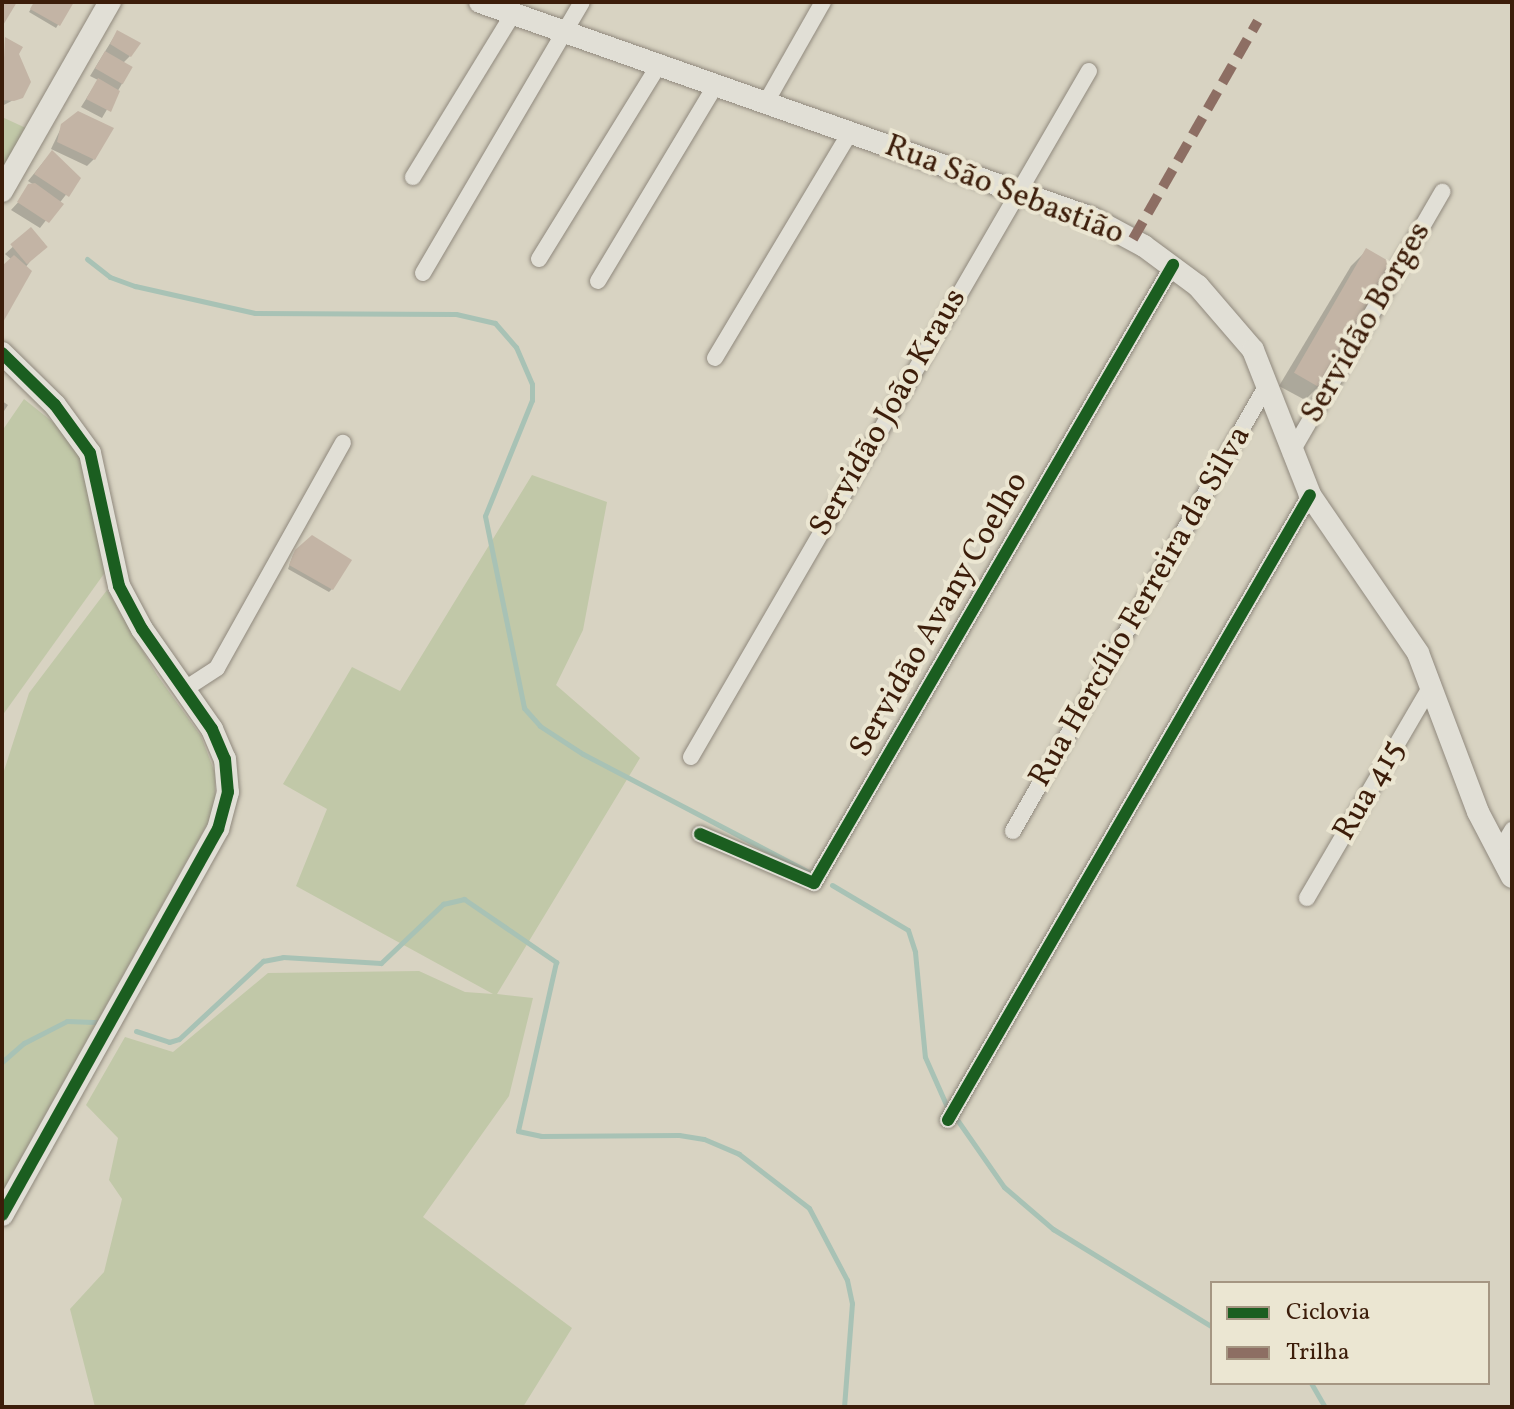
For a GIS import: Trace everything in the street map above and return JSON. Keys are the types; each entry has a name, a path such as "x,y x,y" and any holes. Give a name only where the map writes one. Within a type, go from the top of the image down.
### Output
{"main road":[{"path":"2,191 110,2"},
{"name":"Rua São Sebastião","path":"480,2 1092,218 1173,265 1240,330 1268,383 1291,453 1310,495 1398,619 1432,684 1461,769 1512,877"},
{"path":"2,353 55,405 90,453 119,586 142,629 185,689 225,759 228,792 223,816 2,1215"}],"street":[{"path":"423,273 568,33 582,2"},
{"path":"765,104 823,2"},
{"path":"413,177 513,14"},
{"path":"539,259 658,66"},
{"name":"Servidão João Kraus","path":"691,757 1017,190 1089,71"},
{"path":"598,281 715,86"},
{"path":"715,358 849,134"},
{"name":"Servidão Borges","path":"1291,453 1442,192"},
{"name":"Servidão Avany Coelho","path":"700,834 814,883 1173,265"},
{"name":"Rua Hercílio Ferreira da Silva","path":"1013,831 1268,383"},
{"path":"185,689 217,668 343,443"},
{"path":"948,1120 1310,495"},
{"name":"Rua 415","path":"1307,898 1432,684"},
{"path":"1499,852 1512,830"}],"green space":[{"path":"2,117 28,129 2,174"},
{"path":"24,399 74,439 94,500 106,571 2,716 2,431"},
{"path":"532,475 607,502 583,630 556,685 640,758 497,994 533,998 509,1096 423,1217 572,1328 523,1407 95,1407 70,1309 104,1272 122,1199 109,1180 118,1138 86,1105 125,1037 173,1052 268,973 419,971 465,992 493,994 296,886 327,809 283,784 352,667 400,691"},
{"path":"107,590 157,675 201,736 215,773 215,810 2,1192 2,777 29,693"}],"building":[{"path":"2,2 17,2 2,27"},
{"path":"34,2 74,2 60,26 30,9"},
{"path":"117,30 141,43 131,57 110,44"},
{"path":"5,37 23,47 19,54 31,82 23,98 14,101 2,100"},
{"path":"105,51 133,67 123,84 95,68"},
{"path":"98,78 120,91 111,112 86,99"},
{"path":"78,111 114,128 95,160 57,142 61,124"},
{"path":"52,150 81,178 69,197 34,174"},
{"path":"35,183 64,204 49,223 17,202 28,184"},
{"path":"31,227 48,247 27,264 10,244"},
{"path":"1366,248 1392,263 1320,388 1294,373"},
{"path":"14,255 32,271 2,324 2,266"},
{"path":"312,535 352,560 333,590 289,565 295,550"}],"waterway":[{"path":"87,259 110,277 135,286 255,313 456,314 495,323 516,347 532,384 532,400 485,516 524,708 540,726 583,754 809,872"},
{"path":"832,885 908,930 915,952 925,1057 948,1109"},
{"path":"136,1031 169,1042 179,1039 263,961 283,957 381,963 443,904 464,899 556,962 518,1131 541,1136 679,1135 704,1139 739,1154 809,1208 847,1280 852,1303 844,1407"},
{"path":"2,1062 24,1043 67,1021 100,1022"},
{"path":"958,1121 1004,1187 1053,1229 1210,1326"},
{"path":"1312,1385 1325,1407"}],"marked path":[{"path":"1133,239 1258,21"}],"cycle path":[{"path":"700,834 814,883 1173,265"},
{"path":"2,353 55,405 90,453 119,586 142,629 212,729 225,759 228,792 218,829 2,1215"},
{"path":"948,1120 1310,495"}]}
